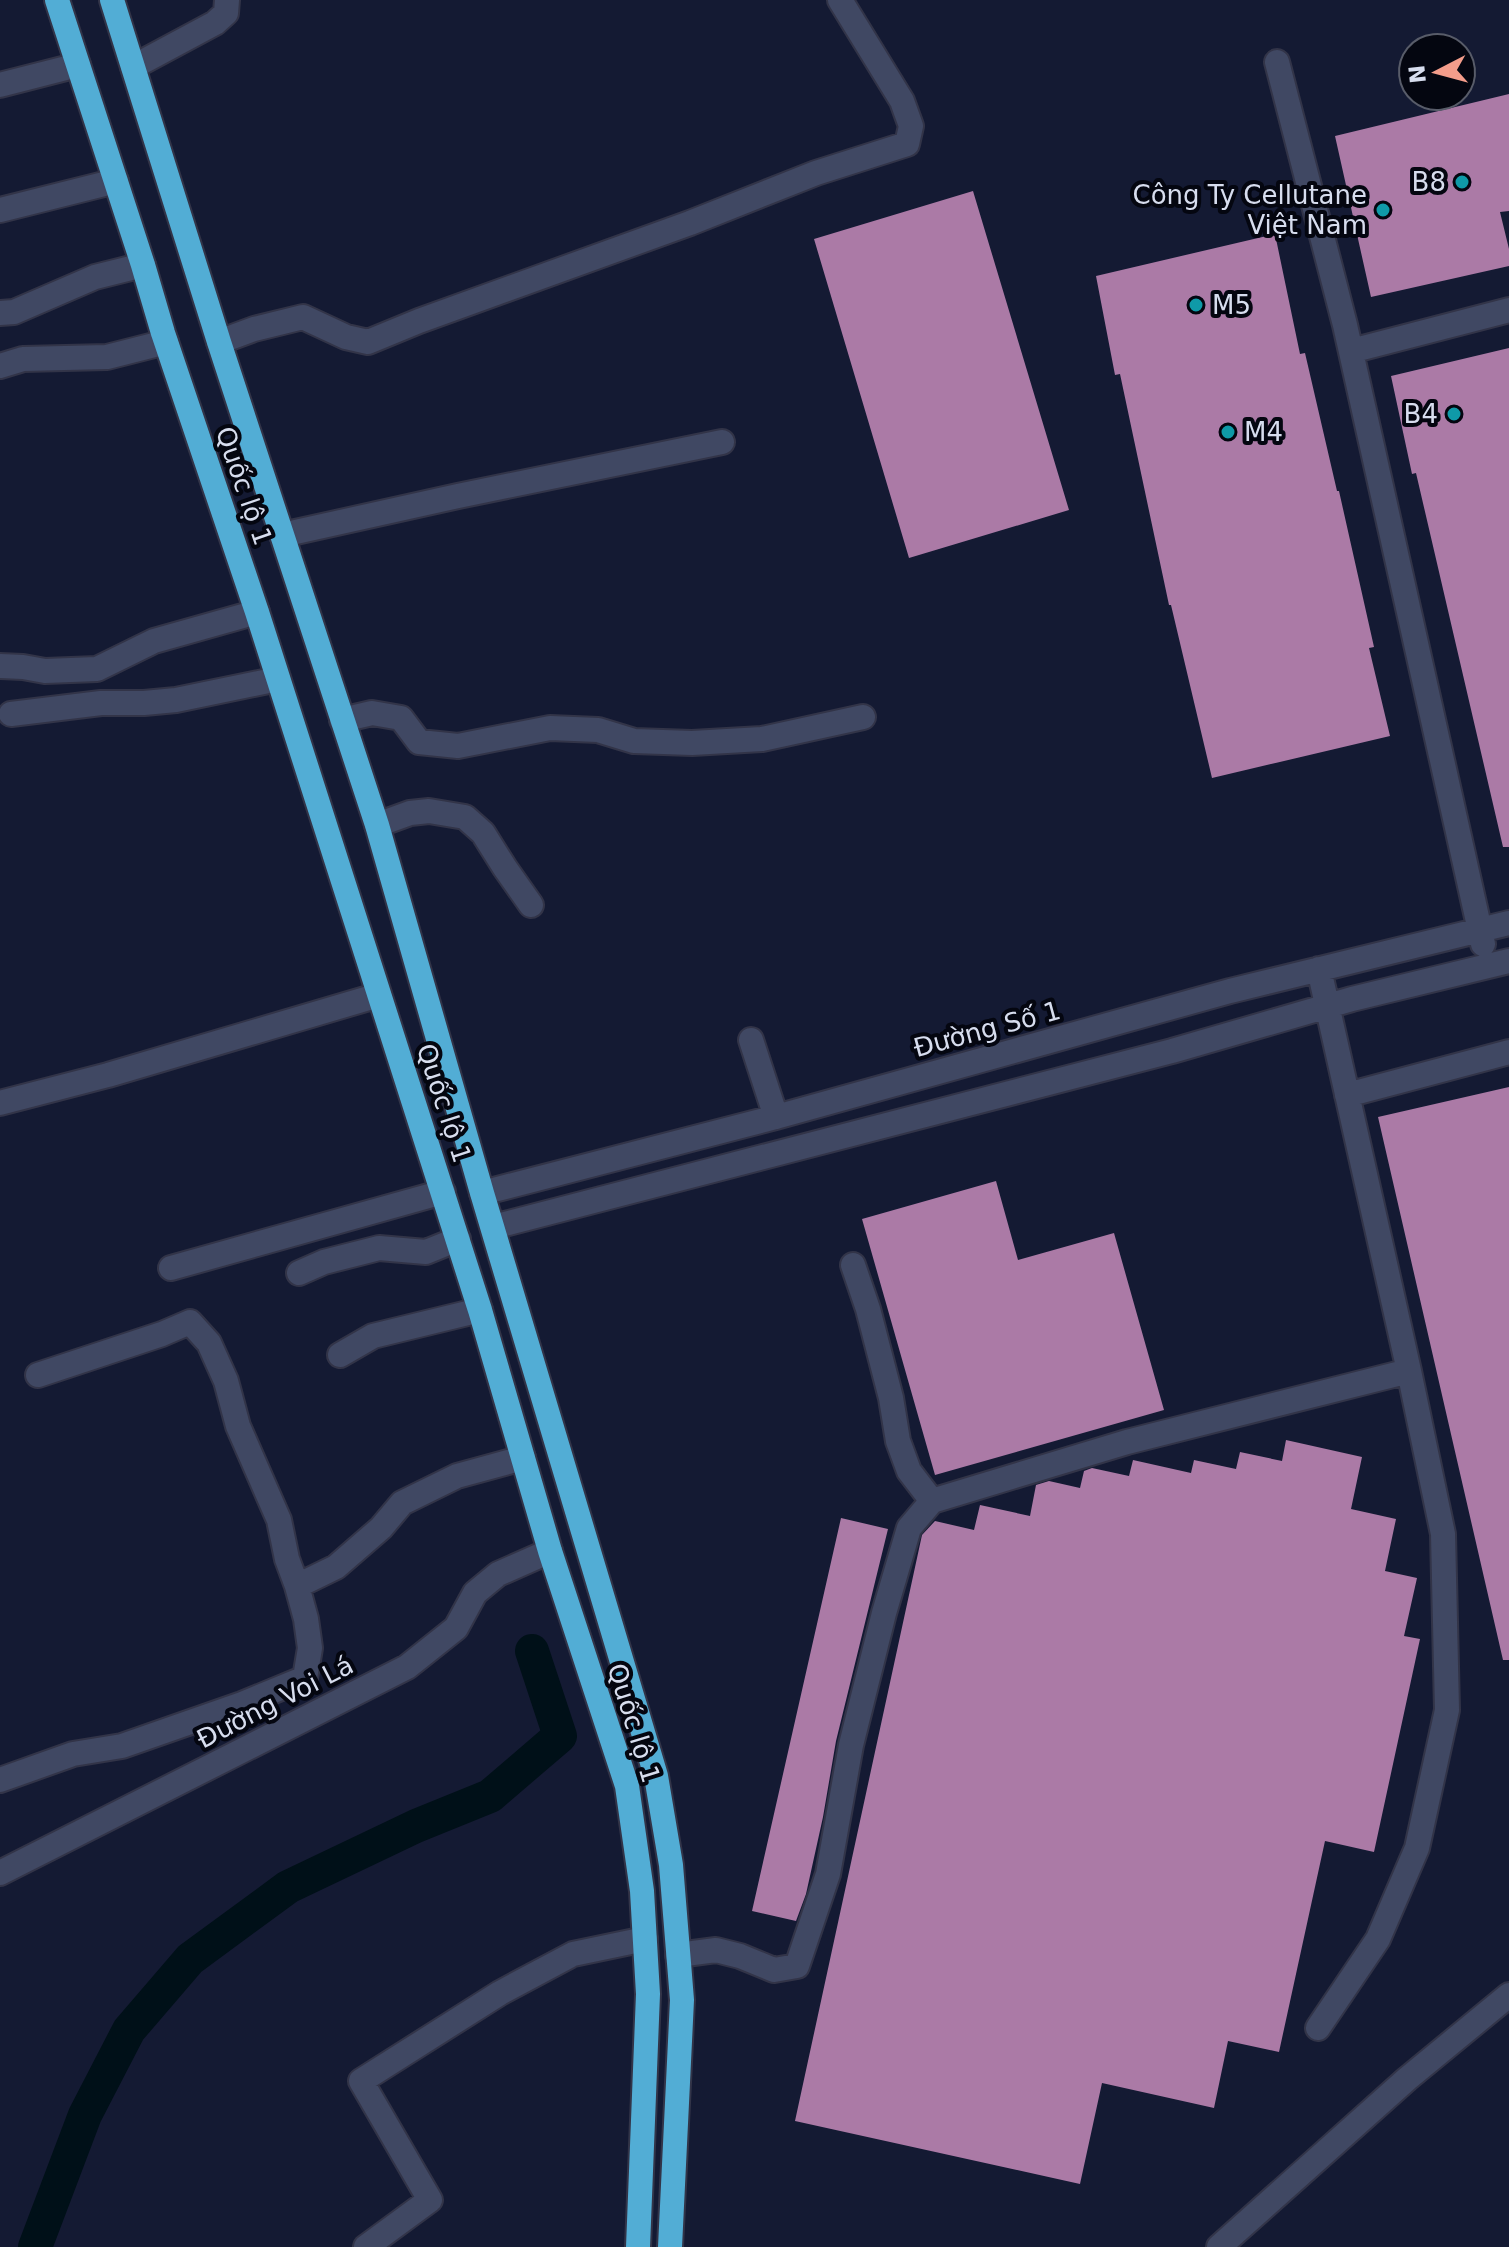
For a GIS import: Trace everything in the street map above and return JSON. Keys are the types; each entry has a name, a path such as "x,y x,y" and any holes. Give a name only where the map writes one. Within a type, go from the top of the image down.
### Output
{"highway":[{"name":"Quốc lộ 1","path":"57,0 458,1239 550,1551 627,1786 642,1891 648,1994 638,2247"},
{"name":"Quốc lộ 1","path":"112,0 219,342 377,825 482,1193 656,1776 671,1865 682,2000 670,2247"},
{"path":"445,1199 482,1193"},
{"path":"458,1239 493,1227"}],"street":[{"path":"133,67 215,23 226,13 227,0"},
{"path":"219,342 254,329 303,317 346,337 368,342 816,173 907,144 911,126 902,101 840,0"},
{"path":"493,1227 1172,1051 1352,999 1499,963 1480,930 1351,351 1277,62"},
{"path":"0,85 78,65"},
{"path":"0,210 116,181"},
{"path":"0,313 14,312 95,277 143,265"},
{"path":"1351,351 1509,310"},
{"path":"0,366 23,359 107,357 166,342"},
{"path":"282,535 722,442"},
{"path":"0,666 45,671 97,669 154,641 257,612"},
{"path":"11,714 101,703 176,700 278,679"},
{"path":"342,720 372,713 401,718 419,742 458,746 550,728 598,730 634,741 692,743 762,739 863,717"},
{"path":"377,825 410,813 429,811 465,817 483,833 531,905"},
{"name":"Đường Số 1","path":"482,1193 776,1117 1230,991 1509,923"},
{"path":"1318,2028 1378,1939 1417,1848 1447,1710 1443,1534 1319,969"},
{"path":"0,1103 124,1071 379,995"},
{"path":"751,1040 776,1117"},
{"path":"1347,1095 1509,1052"},
{"path":"171,1268 445,1199"},
{"path":"299,1273 324,1262 379,1248 426,1252 458,1239"},
{"path":"853,1265 868,1309 898,1441 909,1471 932,1501"},
{"path":"340,1355 373,1336 480,1310"},
{"path":"0,1780 73,1754 122,1746 242,1704 305,1678 310,1648 306,1619 287,1559 279,1520 238,1426 226,1381 209,1343 190,1322 38,1375"},
{"path":"678,1955 716,1950 774,1970 797,1966 828,1874 851,1745 884,1613 909,1528 932,1501 1127,1442 1409,1371"},
{"path":"297,1586 336,1567 381,1528 402,1503 457,1476 523,1458"},
{"name":"Đường Voi Lá","path":"0,1873 407,1667 456,1628 475,1593 498,1574 550,1551"},
{"path":"366,2247 430,2200 361,2081 500,1993 573,1954 645,1939"},
{"path":"1219,2247 1407,2079 1509,1995"}],"building":[{"path":"1509,94 1509,211 1500,212 1509,249 1509,266 1371,297 1335,136 1434,112 1477,112 1477,102"},
{"path":"973,191 1069,510 909,558 814,239"},
{"path":"1275,234 1300,354 1305,353 1339,491 1374,647 1369,648 1390,736 1212,778 1169,605 1120,374 1115,375 1096,276"},
{"path":"1509,348 1509,847 1503,847 1391,376"},
{"path":"1509,1087 1509,1660 1503,1660 1378,1117"},
{"path":"996,1181 1018,1260 1114,1233 1164,1410 935,1475 862,1219"},
{"path":"1286,1440 1362,1457 1351,1509 1396,1519 1385,1571 1417,1578 1404,1636 1420,1639 1374,1852 1325,1841 1279,2052 1228,2041 1214,2108 1102,2083 1080,2184 795,2121 922,1535 935,1521 974,1530 980,1505 1030,1516 1036,1485 1049,1481 1080,1488 1084,1471 1092,1468 1129,1476 1133,1460 1191,1473 1194,1460 1236,1469 1240,1452 1282,1461"},
{"path":"841,1518 888,1529 836,1741 806,1894 796,1921 752,1911"}],"waterway":[{"path":"35,2247 85,2115 129,2030 190,1959 288,1887 416,1826 490,1796 560,1736 532,1651"}],"place":[{"name":"B8","path":"1462,182"},
{"name":"Công Ty Cellutane Việt Nam","path":"1383,210"},
{"name":"M5","path":"1196,305"},
{"name":"B4","path":"1454,414"},
{"name":"M4","path":"1228,432"}]}
